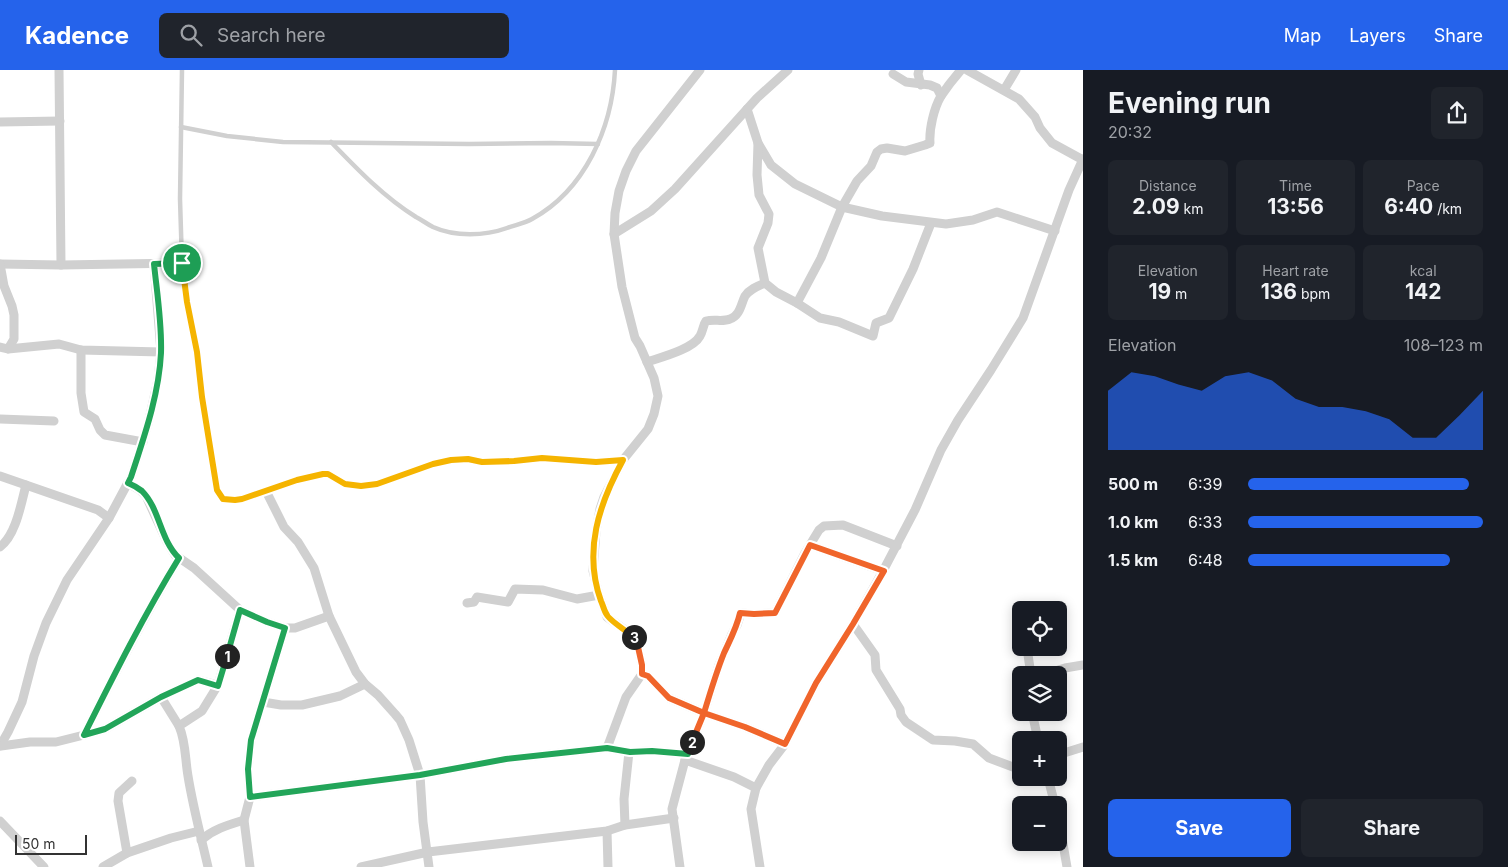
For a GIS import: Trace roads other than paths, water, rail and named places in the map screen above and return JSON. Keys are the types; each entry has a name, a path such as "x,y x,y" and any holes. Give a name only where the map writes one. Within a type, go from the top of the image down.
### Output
{"street":[{"path":"59,70 61,265"},
{"path":"607,748 626,697 642,674 642,665 636,638 607,617 599,595 593,571 596,531 604,496 623,460 648,429 658,396 654,378 635,338 622,287 614,234 615,213 619,192 636,152 700,70"},
{"path":"614,234 676,190 757,98 788,70"},
{"path":"919,70 918,74 921,85"},
{"path":"797,303 821,258 842,207 857,181 871,166 877,152 887,148 905,151 930,142 935,114 941,96 961,70"},
{"path":"760,867 751,809 756,788 768,765 785,744 816,683 884,571 918,503 941,450 958,420 1023,318 1069,190 1083,160 1052,143 1040,128 1035,117 1019,99 968,70"},
{"path":"1004,90 1016,70"},
{"path":"893,74 906,82 937,88 941,96"},
{"path":"747,109 758,143 771,165 795,184 842,207 882,216 946,224 973,220 997,212 1055,231"},
{"path":"0,122 60,121"},
{"path":"758,143 757,175 759,195 769,214 768,224 758,248 765,282 776,292 820,318 839,322 873,336 876,323 889,318 904,290 932,223"},
{"path":"4,348 14,339 14,315 4,286 0,264 182,263"},
{"path":"0,746 22,702 34,656 46,623 67,580 109,518 128,483 148,424 158,380 161,352 154,264"},
{"path":"647,362 688,348 701,335 706,320 732,319 746,295 755,287 765,282"},
{"path":"4,348 59,344 81,350 161,352"},
{"path":"81,350 80,376 84,412 94,419 105,435 142,442"},
{"path":"0,419 54,421"},
{"path":"0,476 98,510 109,518"},
{"path":"128,483 146,496 167,542 179,558 194,568 240,610 285,628 295,628 329,616"},
{"path":"0,548 5,544 12,532 26,485"},
{"path":"266,491 284,527 298,542 314,568 329,616 350,661 365,684 388,705 400,720 414,754 420,775 423,822 429,867"},
{"path":"680,867 672,809 686,757 740,613 775,613 810,545 819,530 824,526 843,525 897,546"},
{"path":"810,545 884,571"},
{"path":"84,735 156,596 179,558"},
{"path":"467,603 474,602 477,597 508,602 515,589 543,590 577,598 599,595"},
{"path":"180,726 207,706 218,686 240,610"},
{"path":"853,624 876,655 876,670 906,722 933,740 973,744 989,758 1012,767"},
{"path":"250,867 244,820 250,797 249,756 251,740 285,628"},
{"path":"1067,668 1083,665"},
{"path":"642,674 648,676 669,698 785,744"},
{"path":"0,746 30,742 56,742 84,735 105,729 161,697 198,680 218,686"},
{"path":"263,702 281,705 302,705 340,696 365,684"},
{"path":"161,697 180,726 183,734 186,764 208,867"},
{"path":"1067,752 1083,747"},
{"path":"250,797 420,775 506,759 607,748 630,752 652,751 686,757 756,788"},
{"path":"626,825 624,799 630,752"},
{"path":"126,853 118,801 120,793 132,781"},
{"path":"361,867 428,852 607,831 626,825 674,818"},
{"path":"103,867 126,853 171,838 200,835 244,820"},
{"path":"0,821 44,867"},
{"path":"0,831 12,833"},
{"path":"607,831 608,867"},
{"path":"1064,851 1067,867"}],"lane":[{"path":"182,70 180,223 182,263 217,490 223,499 242,499 297,480 323,474 328,474 345,484 361,486 377,484 433,464 451,460 468,459 482,462 542,458 596,462 623,460"},
{"path":"331,142 385,195 433,227 452,232 473,234 495,232 532,219 562,198 583,173 598,144 610,109 615,70"},
{"path":"181,127 254,140 598,144"}]}
